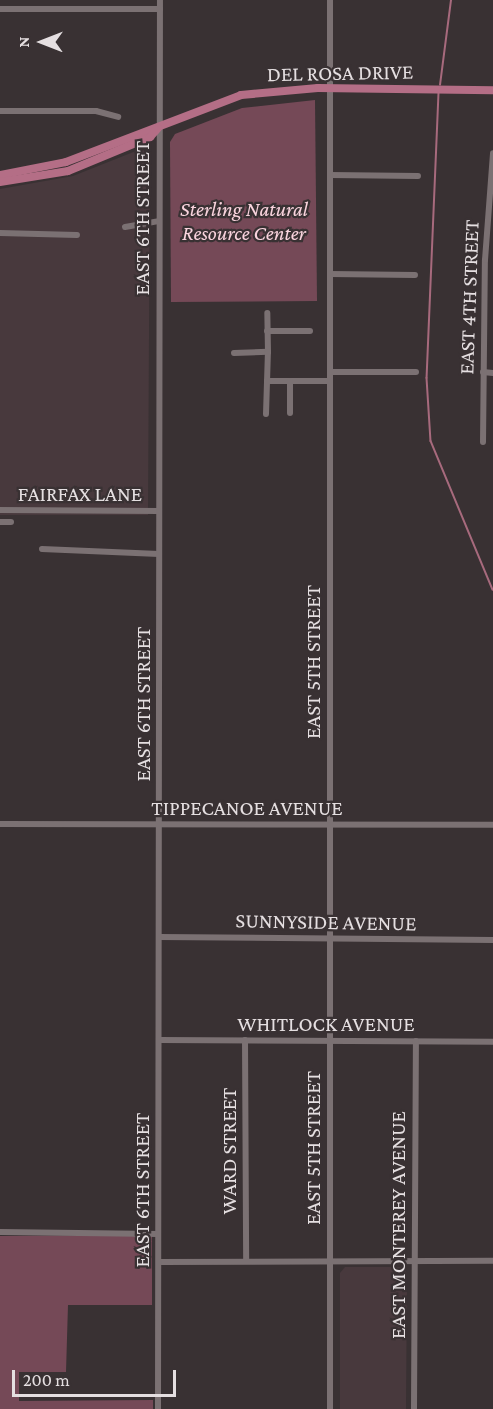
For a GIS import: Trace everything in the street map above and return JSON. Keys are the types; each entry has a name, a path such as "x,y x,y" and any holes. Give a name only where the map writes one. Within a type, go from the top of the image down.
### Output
{"main road":[{"name":"DEL ROSA DRIVE","path":"0,175 66,162 241,95 330,88 493,90"},
{"name":"DEL ROSA DRIVE","path":"0,182 68,171 150,137 159,128"}],"street":[{"name":"EAST 6TH STREET","path":"159,1409 158,221 160,0"},
{"name":"EAST 5TH STREET","path":"330,0 330,1409"},
{"path":"0,9 160,9"},
{"path":"0,111 96,111 118,117"},
{"name":"EAST 4TH STREET","path":"483,442 483,372 493,153"},
{"path":"330,175 418,176"},
{"path":"125,227 158,221"},
{"path":"0,233 77,235"},
{"path":"330,274 415,274"},
{"path":"266,414 267,313"},
{"path":"267,331 310,331"},
{"path":"234,353 268,352"},
{"path":"330,372 416,372"},
{"path":"483,372 493,372"},
{"path":"267,381 330,381"},
{"path":"290,381 290,413"},
{"name":"FAIRFAX LANE","path":"0,510 159,511"},
{"name":"FAIRFAX LANE","path":"0,522 11,522"},
{"path":"42,549 75,549 75,554 159,554"},
{"name":"TIPPECANOE AVENUE","path":"0,824 493,825"},
{"name":"SUNNYSIDE AVENUE","path":"159,937 493,940"},
{"name":"WHITLOCK AVENUE","path":"159,1040 493,1042"},
{"name":"WARD STREET","path":"245,1040 246,1261"},
{"name":"EAST MONTEREY AVENUE","path":"414,1409 416,1041"},
{"path":"0,1232 159,1234"},
{"path":"159,1262 493,1261"}],"shaded area":[{"path":"141,149 150,154 148,515 0,515 0,189 73,176"},
{"path":"345,1267 402,1267 407,1273 406,1409 340,1409 340,1273"}],"green space":[{"name":"Sterling Natural Resource Center","path":"315,100 317,301 171,302 170,142 175,134 242,108"},
{"path":"152,1235 152,1305 68,1305 66,1372 19,1372 19,1401 153,1400 153,1409 0,1409 0,1236"}],"waterway":[{"path":"440,85 451,0"},
{"path":"439,93 427,378 431,441 493,590"}]}
